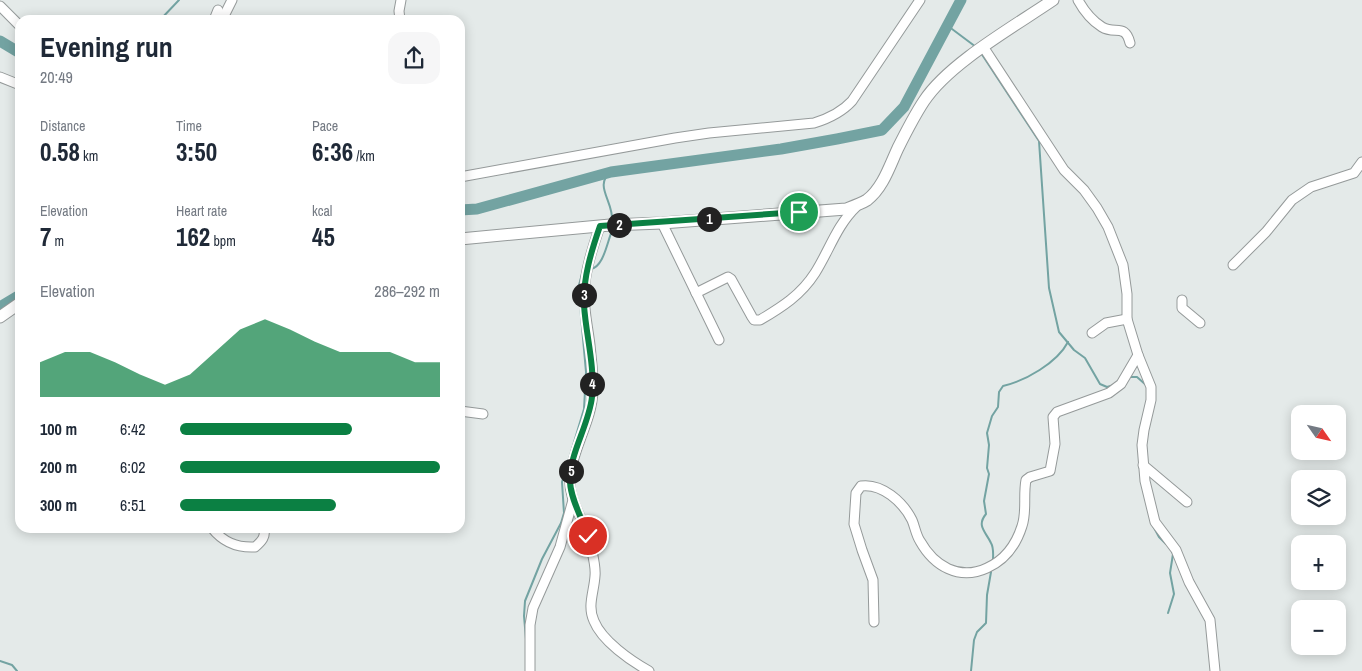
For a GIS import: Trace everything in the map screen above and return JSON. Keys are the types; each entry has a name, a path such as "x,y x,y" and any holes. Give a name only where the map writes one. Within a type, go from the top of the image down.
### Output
{"main road":[{"path":"465,239 600,226 846,209 858,205 872,194 884,178 906,131 925,100 949,74 1053,0"},
{"path":"0,317 15,306"}],"street":[{"path":"224,15 232,0"},
{"path":"399,15 401,0"},
{"path":"465,176 676,138 814,123 822,120 846,107 852,101 920,0"},
{"path":"1078,0 1087,15 1103,28 1125,32 1130,43"},
{"path":"0,6 15,21"},
{"path":"216,15 218,10"},
{"path":"981,50 1064,170 1084,190 1097,208 1108,228 1123,266 1127,294 1127,319 1138,355 1151,387 1151,400 1144,430 1143,465 1145,481 1155,522 1176,550 1189,582 1210,620 1215,671"},
{"path":"0,77 15,83"},
{"path":"1233,265 1266,232 1292,200 1311,187 1354,173 1362,162"},
{"path":"696,293 728,278 731,279 752,318 760,320 788,304 799,293 816,271 848,214 858,205"},
{"path":"662,223 719,340"},
{"path":"600,226 591,252 584,292 584,307 590,345 592,396 586,425 570,474 573,500 591,545 595,574 590,604 594,622 604,637 649,671"},
{"path":"1182,300 1182,308 1200,323"},
{"path":"1092,333 1106,323 1127,319"},
{"path":"874,622 873,580 854,524 856,493 861,486 868,485 879,489 893,497 903,506 912,520 919,541 932,558 945,569 963,573 981,571 996,564 1006,556 1014,545 1023,524 1026,480 1050,471 1055,444 1053,417 1057,412 1110,392 1121,384 1138,355"},
{"path":"465,412 483,414"},
{"path":"1143,465 1187,502"},
{"path":"530,671 530,625 534,608 560,547 573,500"},
{"path":"217,533 222,539 248,547 255,547 263,539 265,533"}],"waterway":[{"path":"165,15 179,0"},
{"path":"465,210 477,209 611,172 781,149 882,130 904,107 961,0"},
{"path":"948,26 976,47"},
{"path":"0,41 15,50"},
{"path":"981,53 1039,141 1049,288 1059,332 1074,350 1085,358 1100,384 1107,387 1114,385"},
{"path":"611,172 606,177 604,188 612,214 612,221"},
{"path":"591,269 602,259 612,231"},
{"path":"526,639 525,601 542,559 561,523 564,513 562,482 584,409 586,372 579,285 582,274"},
{"path":"0,307 15,298"},
{"path":"993,560 993,547 983,529 982,522 986,514 984,501 989,474 987,468 989,445 987,433 992,416 998,407 999,392 1003,386 1012,384 1040,370 1056,357 1068,342"},
{"path":"1128,377 1137,377 1146,385"},
{"path":"1152,524 1159,537 1166,544"},
{"path":"1168,613 1174,594 1170,573 1173,554 1171,549"},
{"path":"971,671 974,640 977,632 986,623 987,595 991,572"},
{"path":"0,661 12,665 17,671"}],"route":[{"path":"588,536 573,500 570,474 586,425 593,389 584,292 591,252 600,226 799,212"}]}
